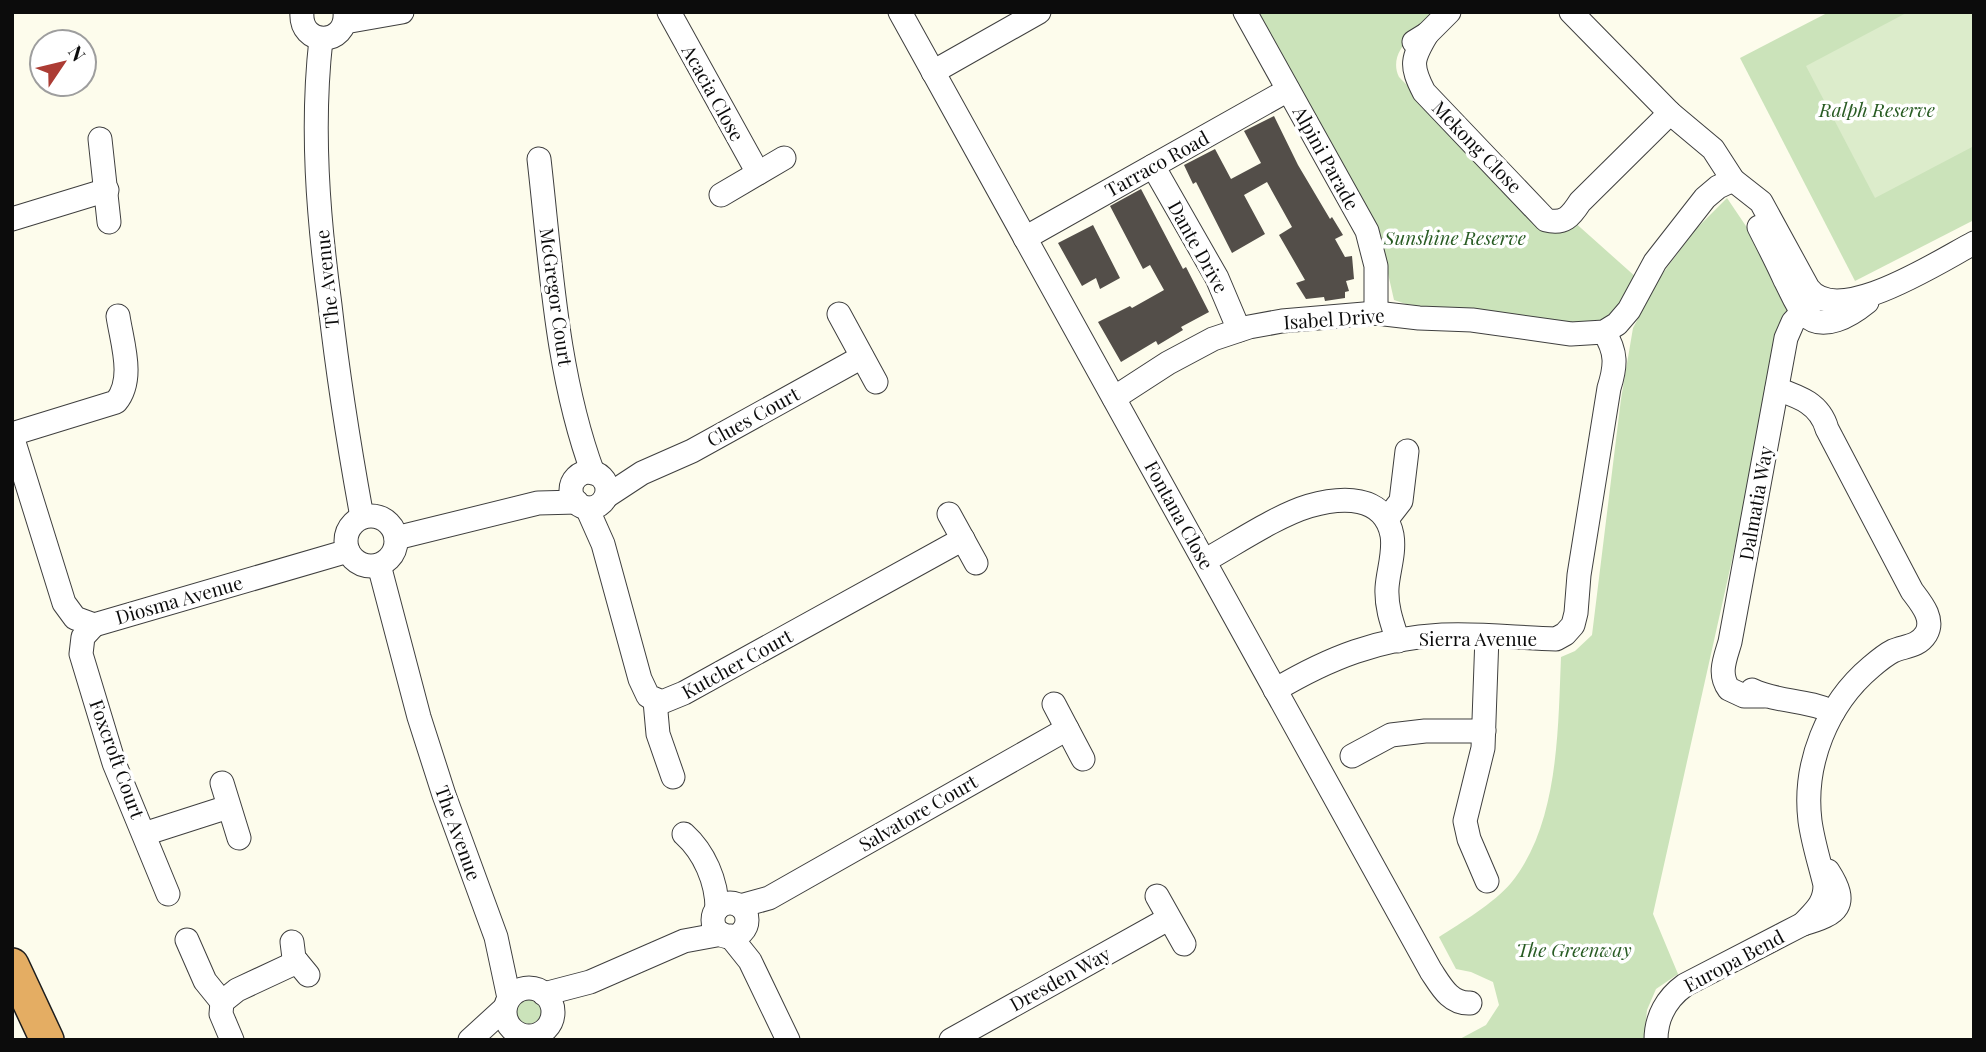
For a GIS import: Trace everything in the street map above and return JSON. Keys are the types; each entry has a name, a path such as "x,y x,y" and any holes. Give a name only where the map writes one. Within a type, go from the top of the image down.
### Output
{"highway":[{"path":"12,965 47,1040"},
{"path":"12,1016 25,1040"}],"street":[{"path":"302,12 301,19 308,32 321,39 339,33 345,17 402,12"},
{"name":"Acacia Close","path":"668,12 758,173"},
{"name":"Fontana Close","path":"901,12 1431,971 1447,994 1460,1004 1470,1003"},
{"path":"933,72 1039,12"},
{"name":"Alpini Parade","path":"1245,12 1367,231 1376,266 1376,313"},
{"name":"Mekong Close","path":"1449,12 1427,34 1416,52 1413,67 1424,92 1531,202 1556,210 1580,202 1670,113"},
{"path":"1571,12 1670,113 1719,155 1727,186"},
{"name":"The Avenue","path":"321,39 316,89 316,154 323,250 340,387 362,517"},
{"name":"Tarraco Road","path":"1025,238 1288,90"},
{"path":"100,139 109,222"},
{"path":"721,195 784,158"},
{"name":"McGregor Court","path":"539,159 559,331 590,490"},
{"name":"Dante Drive","path":"1153,166 1217,278 1239,330"},
{"path":"1606,340 1629,310 1650,270 1684,226 1709,209 1727,186"},
{"path":"1727,186 1754,195 1767,212 1808,288 1809,310 1881,291 1974,243"},
{"path":"12,219 107,190"},
{"name":"Dalmatia Way","path":"1809,310 1782,363 1730,642 1735,675 1744,685 1764,696 1791,702 1829,720"},
{"name":"Isabel Drive","path":"1114,398 1168,363 1213,339 1239,330 1282,321 1376,313 1472,320 1606,340"},
{"path":"839,314 876,382"},
{"path":"12,435 116,402 124,392 127,377 118,316"},
{"name":"Sierra Avenue","path":"1275,690 1334,658 1398,640 1442,635 1556,639 1565,634 1573,625 1578,575 1609,388 1606,340"},
{"name":"Clues Court","path":"396,538 590,490 642,474 692,451 862,357"},
{"name":"Europa Bend","path":"1657,1040 1656,1032 1662,1012 1679,990 1803,924 1818,910 1825,895 1810,821 1809,794 1816,751 1829,720 1860,677 1895,650 1918,642 1926,634 1929,625 1924,608 1912,592 1827,429 1825,420 1811,403 1775,398"},
{"name":"Diosma Avenue","path":"12,435 64,603 75,618 94,625 348,551"},
{"path":"1387,519 1401,501 1407,451"},
{"name":"Kutcher Court","path":"590,490 640,679 648,696 655,701 667,701 684,693 963,539"},
{"path":"1204,561 1307,506 1338,501 1364,502 1379,510 1387,519 1392,540 1387,607 1398,640"},
{"path":"949,514 976,564"},
{"path":"371,515 387,521 393,528 396,538 392,554 379,565 361,564 348,551 346,534 350,526 362,517 371,515"},
{"name":"The Avenue","path":"379,565 405,670 430,753 496,937 507,1003 507,1022 538,1021 519,974 496,937"},
{"name":"Foxcroft Court","path":"94,625 83,637 81,654 114,763 168,894"},
{"path":"1487,636 1483,748 1465,821 1469,839 1487,881"},
{"path":"655,701 658,734 673,777"},
{"path":"1054,704 1083,759"},
{"name":"Salvatore Court","path":"538,1021 590,982 731,919 1067,729"},
{"path":"1352,756 1391,735 1425,731 1484,731"},
{"path":"222,783 239,838"},
{"path":"144,834 228,807"},
{"path":"684,834 697,846 788,1040"},
{"path":"1157,896 1184,944"},
{"name":"Dresden Way","path":"951,1040 1168,919"},
{"path":"187,940 205,981 222,1002 221,1014 232,1040"},
{"path":"222,1002 237,990 299,960"},
{"path":"519,990 538,1021 471,1040 519,990"}],"green space":[{"name":"Sunshine Reserve","path":"1253,12 1438,12 1414,33 1401,49 1396,67 1399,77 1539,220 1572,220 1637,278 1609,324 1555,323 1406,304 1394,300 1380,238"},
{"name":"Ralph Reserve","path":"1829,12 1974,12 1974,220 1855,281 1740,58"},
{"path":"1908,12 1974,12 1974,146 1875,198 1806,66"},
{"name":"The Greenway","path":"1727,198 1775,269 1791,310 1765,412 1653,914 1678,974 1656,989 1647,1010 1644,1040 1458,1040 1486,1025 1499,1005 1493,982 1471,972 1456,969 1439,937 1496,898 1511,883 1527,859 1539,833 1547,805 1557,745 1561,657 1575,651 1592,635 1621,399 1633,328 1660,277 1695,230"},
{"path":"529,998 538,1002 542,1011 538,1020 529,1024 520,1020 516,1011 520,1002"}],"building":[{"path":"1274,116 1298,165 1330,219 1332,217 1343,235 1335,239 1345,257 1352,256 1354,279 1346,281 1349,291 1345,292 1345,298 1325,301 1324,297 1306,299 1296,283 1305,280 1279,235 1292,227 1267,182 1244,195 1265,234 1232,253 1196,182 1193,184 1184,165 1215,149 1231,179 1261,163 1244,131"},
{"path":"1141,189 1209,312 1181,327 1183,330 1158,345 1156,341 1121,362 1098,322 1130,306 1132,308 1164,290 1150,265 1143,269 1110,206"},
{"path":"1093,225 1120,278 1100,289 1096,278 1082,286 1058,243"}]}
